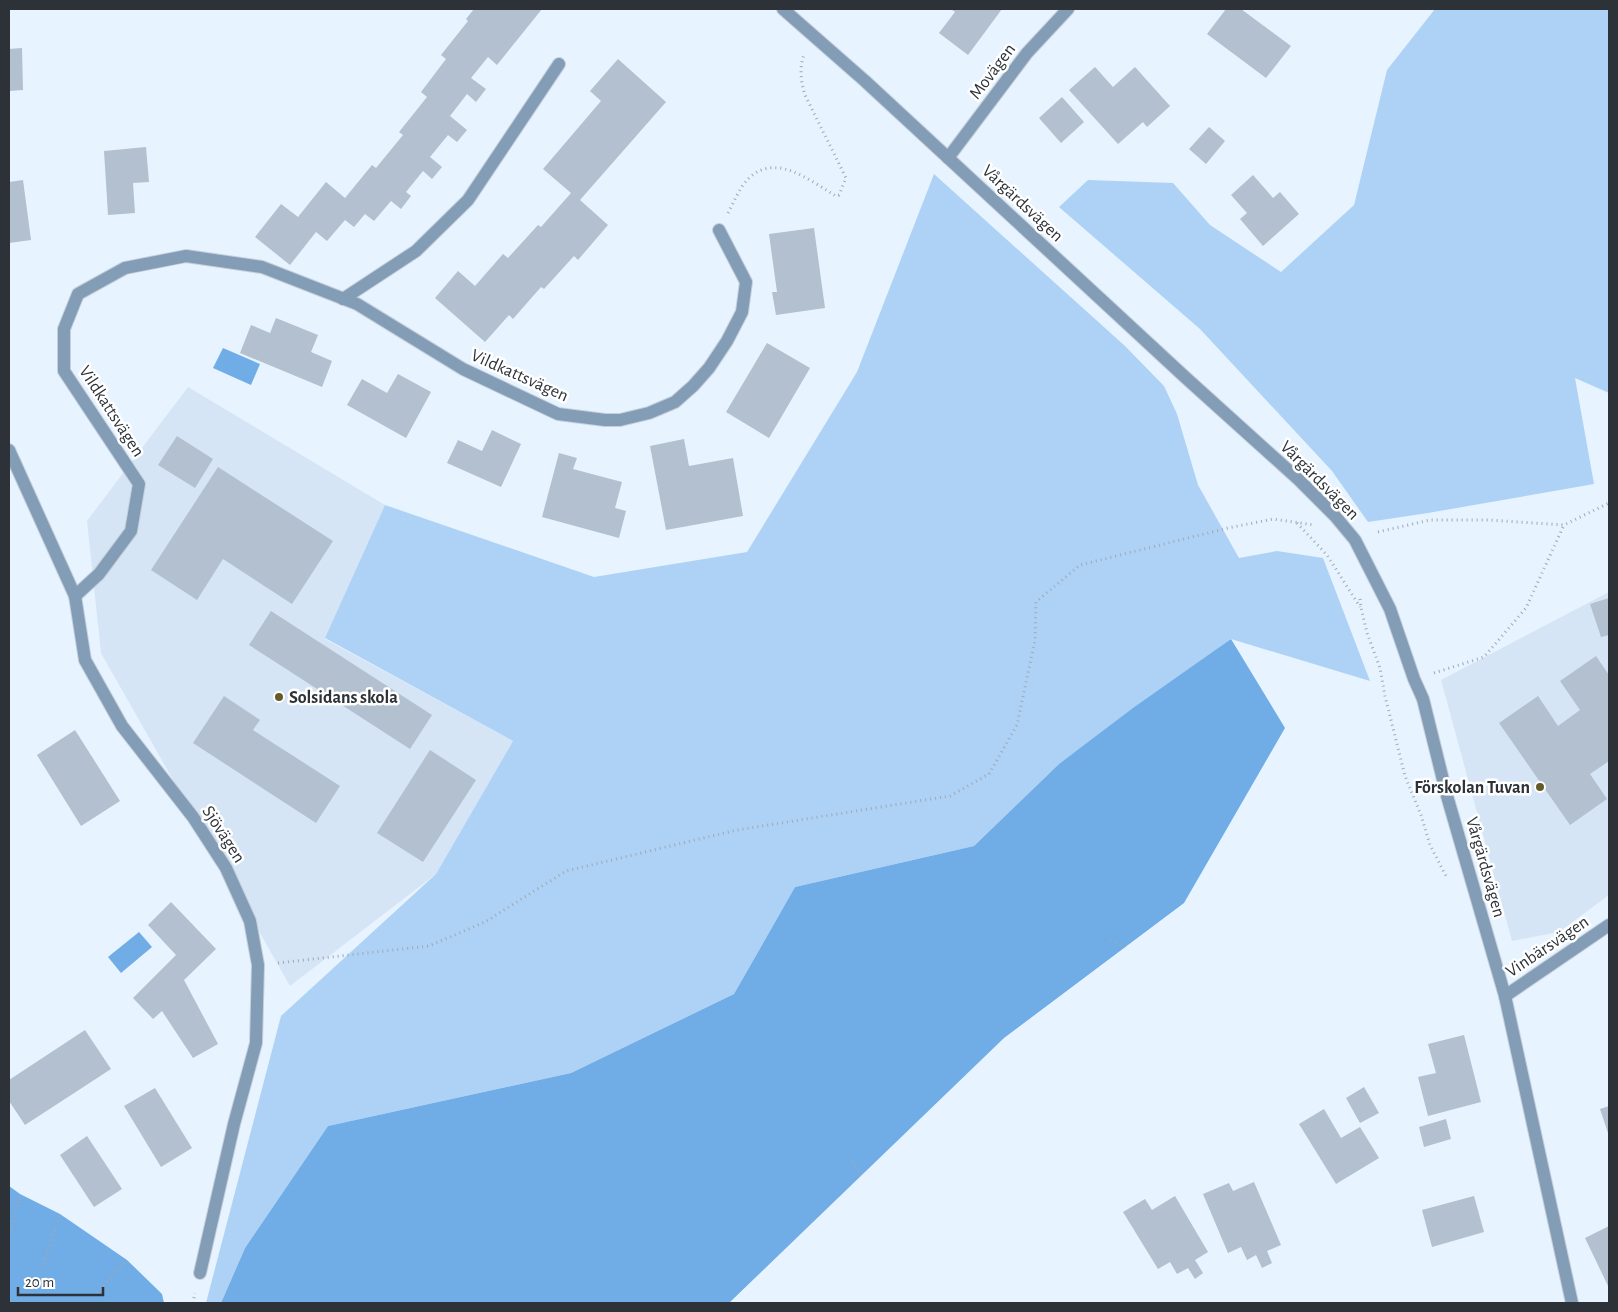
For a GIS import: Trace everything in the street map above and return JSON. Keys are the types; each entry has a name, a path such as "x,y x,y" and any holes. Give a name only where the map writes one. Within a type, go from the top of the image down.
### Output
{"street":[{"name":"Vårgärdsvägen","path":"783,9 865,81 1298,479 1335,516 1355,540 1390,609 1414,679 1423,699 1447,796 1505,996 1572,1303"},
{"name":"Movägen","path":"948,158 1027,53 1068,9"},
{"path":"343,299 416,251 468,200 559,64"},
{"name":"Vildkattsvägen","path":"75,596 99,574 131,531 139,484 64,371 64,329 78,294 125,268 186,256 262,267 357,304 463,369 558,414 620,420 648,413 675,402 709,368 727,341 742,312 746,282 719,230"},
{"name":"Sjövägen","path":"9,450 75,596 84,660 122,726 193,817 226,868 250,921 258,966 256,1043 234,1124 200,1273"},
{"name":"Vinbärsvägen","path":"1505,996 1609,925"}],"path":[{"path":"719,230 743,185 755,174 765,169 788,169 799,173 836,196 839,195 846,178 805,95 801,81 801,69 805,52"},
{"path":"1378,532 1430,520 1489,520 1564,525 1609,503"},
{"path":"258,966 429,946 485,922 566,871 737,830 950,796 989,774 1017,725 1035,640 1036,602 1080,566 1228,528 1273,519 1315,525 1321,529"},
{"path":"1297,523 1327,555 1361,608"},
{"path":"1414,679 1484,657 1526,608 1564,525"},
{"path":"1360,590 1361,608 1367,633 1380,668 1405,776 1421,815 1430,845 1451,884"},
{"path":"1111,940 1125,947"},
{"path":"852,1162 862,1176"},
{"path":"9,1236 20,1194"},
{"path":"42,1269 60,1214"},
{"path":"97,1293 127,1260"}],"shaded area":[{"path":"1435,9 1609,9 1609,393 1575,378 1594,484 1368,522 1332,471 1200,329 1059,207 1088,180 1173,183 1210,225 1281,272 1354,205 1387,70"},
{"path":"934,174 1125,346 1164,386 1177,414 1198,485 1239,558 1277,551 1323,558 1370,681 1231,639 1059,764 974,846 795,887 734,994 571,1073 328,1126 245,1248 221,1303 206,1303 281,1016 436,874 513,741 325,638 385,505 594,577 747,552 857,372"},
{"path":"223,348 260,364 251,385 213,368"},
{"name":"Solsidans skola","path":"188,387 385,505 325,639 513,741 436,874 290,986 101,653 87,521"},
{"name":"Förskolan Tuvan","path":"1609,592 1609,895 1559,932 1512,941 1441,680"},
{"path":"1231,639 1285,728 1184,903 1004,1038 729,1303 221,1303 245,1248 328,1126 571,1073 734,994 795,887 974,846 1059,764 1133,708"},
{"path":"139,932 152,947 121,973 108,957"},
{"path":"9,1186 20,1194 60,1214 127,1260 162,1294 164,1303 9,1303"}],"building":[{"path":"474,9 542,9 497,65 488,57 471,78 486,89 476,102 467,94 450,116 467,130 457,142 448,135 430,157 442,167 432,179 423,171 406,192 411,196 401,209 391,201 374,221 365,214 354,227 345,220 327,241 316,232 290,265 255,237 281,204 298,217 326,182 345,198 372,165 376,168 403,135 399,132 427,97 421,92 446,59 441,55 468,21 466,19"},
{"path":"951,9 1002,9 968,55 939,33 955,12"},
{"path":"1226,9 1241,9 1291,46 1266,78 1207,34"},
{"path":"22,48 23,90 9,91 9,49"},
{"path":"618,59 666,102 580,200 608,225 578,260 574,256 544,289 541,287 513,319 509,315 485,342 435,298 458,271 475,286 503,254 508,258 538,225 541,227 571,193 543,169 601,101 590,91"},
{"path":"1095,67 1113,87 1135,67 1170,106 1147,127 1143,122 1118,144 1069,90"},
{"path":"1062,97 1084,122 1061,143 1039,118"},
{"path":"1209,127 1225,141 1206,164 1189,149"},
{"path":"146,147 149,182 133,183 135,213 108,215 104,151"},
{"path":"1253,175 1273,198 1280,192 1299,214 1263,246 1240,219 1247,213 1231,195"},
{"path":"23,180 31,240 9,243 9,182"},
{"path":"814,228 825,308 776,315 772,292 777,292 769,234"},
{"path":"276,318 318,335 311,352 332,361 322,387 240,353 251,325 270,333"},
{"path":"767,343 810,368 769,438 726,412"},
{"path":"398,374 431,392 406,438 347,405 362,379 387,393"},
{"path":"492,430 521,444 501,487 447,463 458,440 482,451"},
{"path":"177,436 213,459 195,488 158,465"},
{"path":"684,439 689,466 733,458 743,516 666,530 650,446"},
{"path":"559,453 577,458 573,469 622,482 615,508 626,511 619,538 542,517"},
{"path":"218,467 333,541 292,604 223,559 197,600 151,570"},
{"path":"1609,598 1609,635 1601,637 1590,604"},
{"path":"271,611 432,715 410,749 249,645"},
{"path":"1596,656 1609,675 1609,761 1590,774 1607,799 1570,825 1499,723 1538,696 1558,726 1580,710 1560,681"},
{"path":"224,696 260,720 253,730 340,786 316,823 193,743"},
{"path":"75,730 120,801 81,826 37,755"},
{"path":"430,750 476,780 423,862 377,833"},
{"path":"171,902 216,949 184,980 218,1044 193,1058 162,1011 153,1019 133,998 176,955 148,925"},
{"path":"85,1030 111,1069 25,1125 9,1101 9,1080"},
{"path":"1464,1035 1481,1102 1428,1116 1418,1077 1436,1073 1428,1044"},
{"path":"1364,1087 1379,1113 1360,1123 1346,1098"},
{"path":"155,1088 192,1148 161,1167 124,1106"},
{"path":"1609,1106 1609,1136 1600,1109"},
{"path":"1324,1109 1341,1138 1360,1127 1379,1158 1336,1184 1299,1124"},
{"path":"1446,1119 1451,1139 1424,1147 1419,1127"},
{"path":"87,1136 122,1189 94,1207 60,1155"},
{"path":"1254,1182 1281,1245 1267,1251 1272,1263 1262,1268 1256,1255 1247,1260 1241,1247 1228,1253 1203,1194 1229,1183 1233,1191"},
{"path":"1175,1196 1208,1252 1195,1260 1203,1273 1195,1279 1188,1268 1177,1274 1170,1262 1158,1269 1123,1212 1145,1199 1152,1210"},
{"path":"1474,1196 1484,1232 1432,1247 1422,1210"},
{"path":"1609,1226 1609,1288 1585,1238"}],"place":[{"name":"Solsidans skola","path":"279,697"},
{"name":"Förskolan Tuvan","path":"1540,787"}]}
